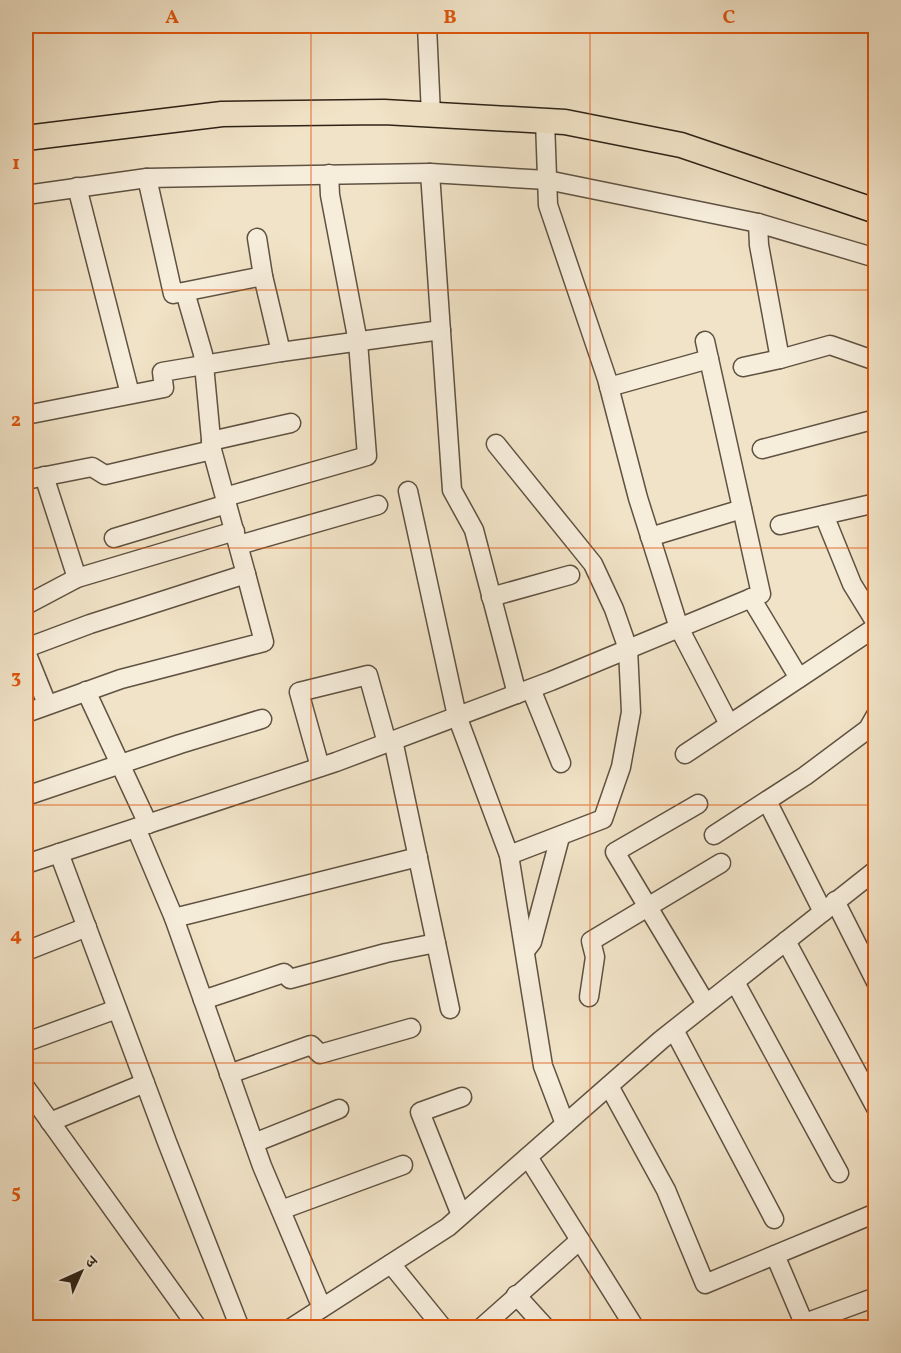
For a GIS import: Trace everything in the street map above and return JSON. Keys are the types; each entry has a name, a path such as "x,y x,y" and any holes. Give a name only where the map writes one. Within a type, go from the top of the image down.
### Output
{"main road":[{"path":"26,138 222,114 384,112 565,122 681,145 876,211"}],"street":[{"path":"427,26 431,115"},
{"path":"545,121 549,205 609,387 638,498 679,628 729,724"},
{"path":"430,172 453,489 474,530 492,597 524,691 561,763"},
{"path":"26,195 147,178 430,172 547,180 758,223 876,258"},
{"path":"114,538 367,456 358,342 330,195 329,174"},
{"path":"147,178 173,294 263,276"},
{"path":"77,187 130,394"},
{"path":"758,223 759,245 780,359"},
{"path":"257,238 263,276 281,352"},
{"path":"26,712 121,679 264,642 211,446 203,354 185,292"},
{"path":"26,415 164,388 162,372 281,352 441,330"},
{"path":"26,864 390,742 524,691 760,594 705,341"},
{"path":"743,367 830,345 876,361"},
{"path":"609,387 709,359"},
{"path":"762,449 876,419"},
{"path":"26,480 92,467 105,475 291,423"},
{"path":"496,444 593,564 615,609 628,649 631,712 621,767 603,819 509,855"},
{"path":"44,476 77,579"},
{"path":"408,491 458,716 509,855 543,1066 565,1125"},
{"path":"780,525 876,503"},
{"path":"26,605 77,579 378,505"},
{"path":"650,537 742,509"},
{"path":"685,754 876,625 852,584 824,515"},
{"path":"47,704 26,650 90,624 246,574"},
{"path":"492,597 570,575"},
{"path":"751,598 799,678"},
{"path":"320,767 299,692 368,675 390,742 418,857 450,1009"},
{"path":"86,691 120,764 254,1143 322,1308"},
{"path":"714,835 805,776 867,729 876,715"},
{"path":"26,796 262,718"},
{"path":"767,801 876,982"},
{"path":"698,804 615,852 706,1004"},
{"path":"525,951 532,942 560,837"},
{"path":"59,853 240,1328"},
{"path":"174,918 418,857"},
{"path":"590,998 594,957 591,941 722,863"},
{"path":"295,1326 448,1227 674,1030 876,870"},
{"path":"26,951 87,927"},
{"path":"786,941 876,1108"},
{"path":"203,1000 284,973 290,979 386,953 436,943"},
{"path":"735,982 839,1173"},
{"path":"26,1042 117,1009"},
{"path":"229,1074 311,1045 320,1054 411,1028"},
{"path":"674,1030 774,1219"},
{"path":"50,1122 145,1083"},
{"path":"609,1086 666,1190 705,1284 876,1213"},
{"path":"26,1088 198,1328"},
{"path":"461,1215 420,1112 462,1096"},
{"path":"254,1143 339,1109"},
{"path":"528,1157 635,1328"},
{"path":"280,1210 403,1165"},
{"path":"481,1328 580,1240"},
{"path":"775,1255 805,1325 876,1297"},
{"path":"391,1264 436,1325"},
{"path":"516,1295 546,1328"}]}
